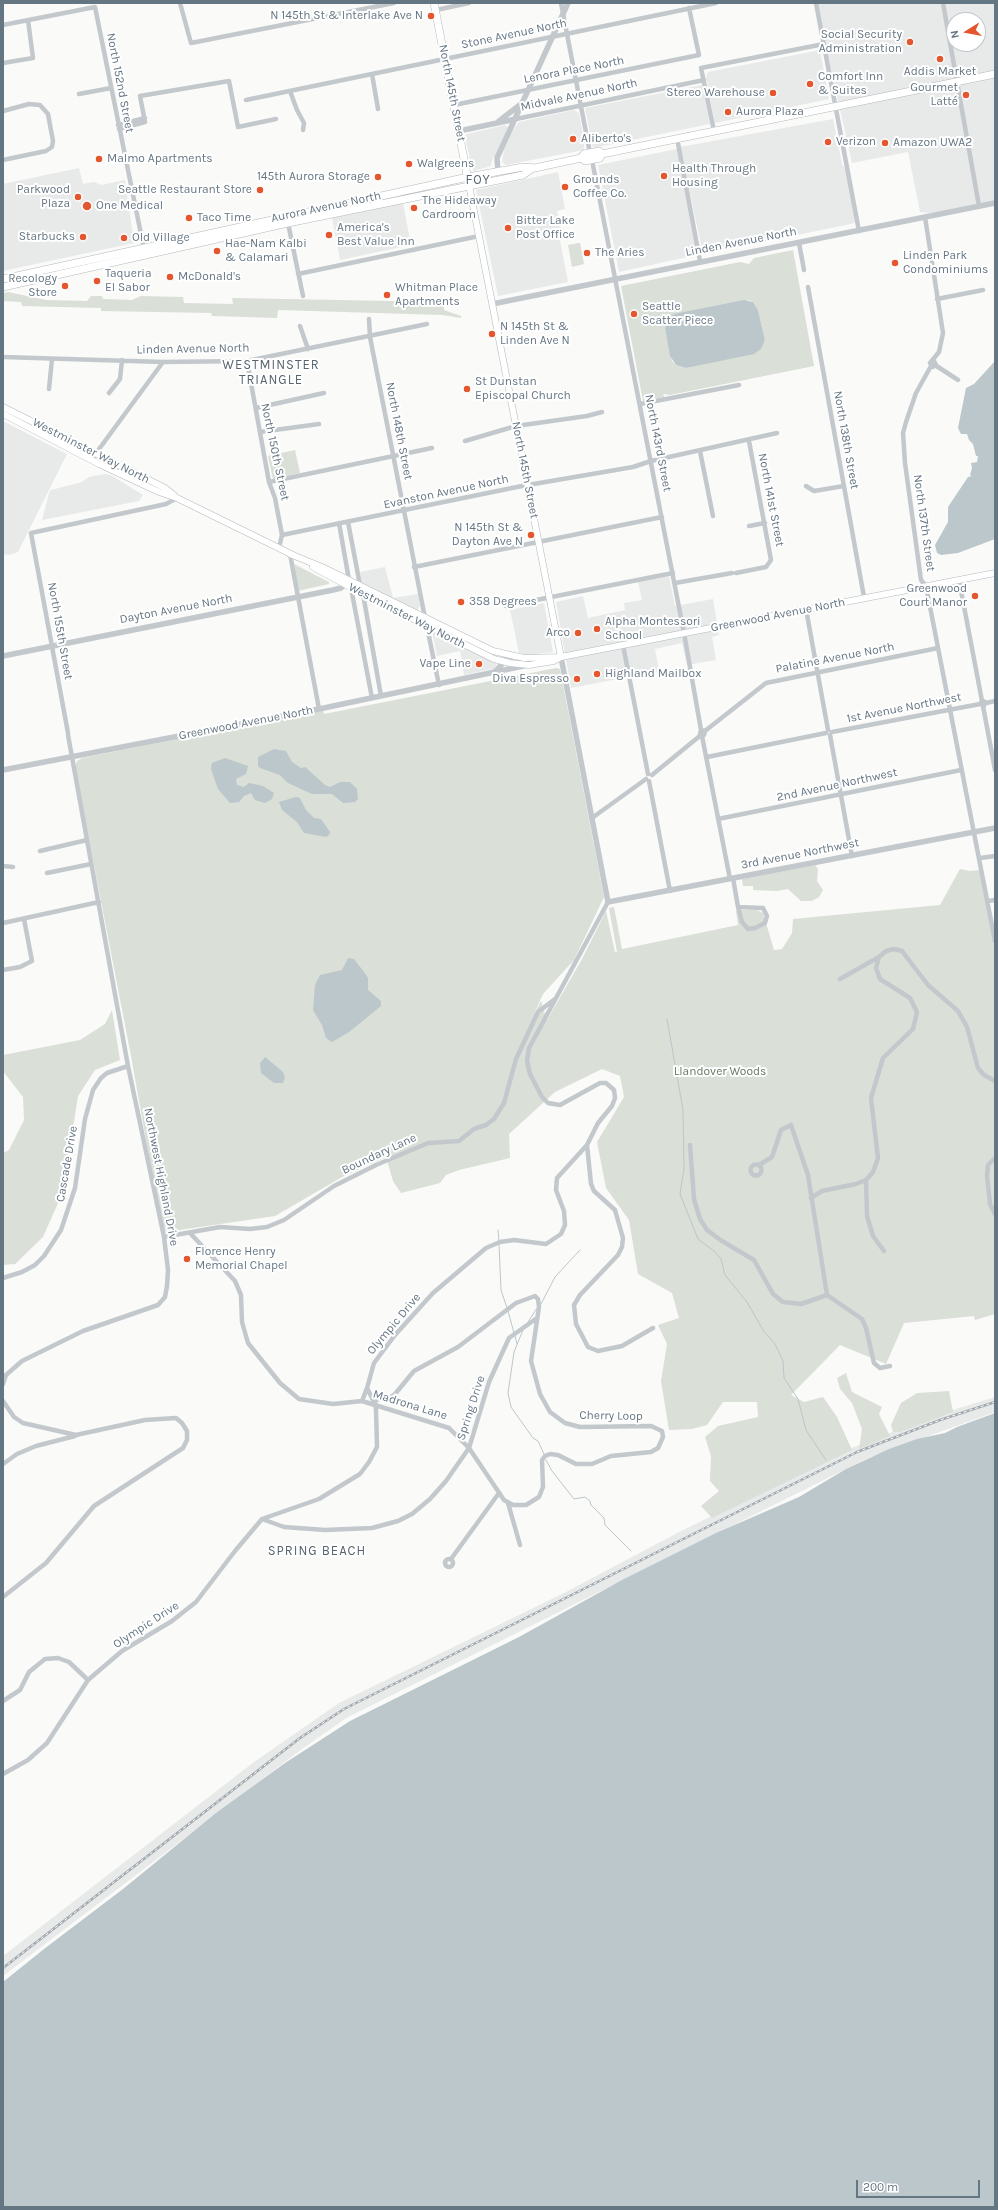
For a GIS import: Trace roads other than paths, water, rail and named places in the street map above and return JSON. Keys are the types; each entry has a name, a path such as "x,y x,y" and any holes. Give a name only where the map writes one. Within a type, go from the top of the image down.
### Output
{"main road":[{"name":"North 145th Street","path":"435,6 561,657"},
{"path":"591,156 599,151 602,154 995,74"},
{"name":"Aurora Avenue North","path":"3,287 146,257 322,216 523,175 533,168 581,158 584,154 591,156"},
{"name":"Aurora Avenue North","path":"3,279 144,249 252,223 468,177 524,166 533,168"},
{"path":"322,216 327,211 340,208 341,204"},
{"path":"288,224 291,218 302,216 307,211"},
{"path":"244,234 250,229 252,223"},
{"path":"202,244 204,238 215,236 222,230"},
{"name":"Westminster Way North","path":"3,407 165,488 177,498"},
{"name":"Westminster Way North","path":"3,414 91,460 159,492 177,498 279,548 363,594 481,653 504,662 529,665"},
{"name":"Greenwood Avenue North","path":"513,657 561,657 995,572"},
{"name":"Westminster Way North","path":"349,585 360,585 482,646 513,657"},
{"name":"Greenwood Avenue North","path":"529,665 554,661 561,657"}],"street":[{"path":"180,3 191,43 394,3"},
{"path":"435,6 469,3"},
{"name":"North 143rd Street","path":"561,3 675,583 718,819 731,878 738,907 742,922 748,929 755,928 765,923 767,916 763,908 738,907"},
{"path":"498,172 497,158 524,102 568,3"},
{"name":"Stone Avenue North","path":"246,100 716,3"},
{"path":"816,3 859,231"},
{"path":"943,3 958,82 958,93 980,206"},
{"name":"North 152nd Street","path":"28,20 95,6 118,127 146,257"},
{"name":"Lenora Place North","path":"454,105 699,55 689,8"},
{"path":"3,25 28,20 32,58 3,63"},
{"path":"714,131 701,68 824,44"},
{"path":"372,74 378,109"},
{"name":"Midvale Avenue North","path":"459,131 704,80"},
{"path":"118,127 145,118 140,96 229,81 238,127 276,119"},
{"path":"79,94 111,88"},
{"path":"290,91 297,110 304,123 303,130"},
{"path":"495,123 524,102"},
{"path":"3,111 30,104 40,105 48,114 53,141 52,147 46,151 3,160"},
{"path":"677,138 700,261"},
{"name":"Linden Avenue North","path":"492,304 615,278 799,243 995,203"},
{"name":"North 137th Street","path":"925,218 943,338 933,364 916,393 903,433 915,543 921,580 926,586 995,941"},
{"path":"288,224 303,296"},
{"path":"298,274 479,236"},
{"path":"799,243 804,270"},
{"name":"North 138th Street","path":"808,286 864,597"},
{"path":"937,299 983,290"},
{"name":"North 148th Street","path":"369,319 370,337 425,618"},
{"name":"Linden Avenue North","path":"3,357 163,362 247,361 370,337 380,332 427,324"},
{"path":"300,326 308,349"},
{"path":"49,389 52,359"},
{"path":"109,393 120,379 122,360"},
{"name":"North 150th Street","path":"247,361 269,482 275,498 282,535 279,548"},
{"path":"91,460 163,362"},
{"path":"933,364 958,380"},
{"path":"640,404 739,385"},
{"path":"256,408 324,393"},
{"path":"465,441 516,426 587,416 602,412"},
{"path":"260,432 319,424"},
{"name":"Evanston Avenue North","path":"282,535 528,486 633,467 651,461 778,434"},
{"name":"North 141st Street","path":"675,583 766,567 770,564 772,558 749,441"},
{"path":"269,482 432,448"},
{"path":"700,451 713,516"},
{"path":"806,486 814,491 844,486"},
{"name":"North 155th Street","path":"111,971 31,533 166,504 177,498"},
{"path":"414,567 662,516"},
{"path":"348,522 360,585"},
{"path":"339,523 349,585 359,628 372,698"},
{"path":"749,526 765,523"},
{"path":"290,554 319,709"},
{"path":"506,606 550,599 673,573"},
{"path":"959,580 995,770"},
{"name":"Dayton Avenue North","path":"3,656 333,590 349,585"},
{"path":"363,594 380,696"},
{"path":"806,609 852,856"},
{"path":"359,628 368,626"},
{"path":"427,627 438,685"},
{"path":"623,645 650,774 648,780 670,891"},
{"name":"Palatine Avenue North","path":"702,733 766,683 938,648"},
{"name":"Greenwood Avenue North","path":"489,675 497,670 508,658 513,657"},
{"name":"North 145th Street","path":"561,657 608,902"},
{"name":"Greenwood Avenue North","path":"3,770 319,709 489,675 529,665"},
{"path":"369,680 378,679"},
{"name":"1st Avenue Northwest","path":"707,757 829,732 995,701"},
{"path":"650,774 702,733"},
{"name":"2nd Avenue Northwest","path":"718,819 961,770"},
{"path":"592,818 648,780"},
{"name":"3rd Avenue Northwest","path":"608,902 995,828"},
{"path":"40,851 87,840"},
{"path":"980,858 995,856"},
{"path":"47,872 91,864"},
{"path":"3,866 13,867"},
{"path":"988,901 995,900"},
{"path":"3,923 99,902"},
{"name":"Boundary Lane","path":"550,1009 608,902"},
{"path":"3,970 20,967 32,961 24,919"},
{"path":"840,979 886,951 894,949 902,951 907,955 928,985 958,1011 967,1027 978,1068 984,1075 995,1081"},
{"path":"811,1198 822,1191 856,1184 866,1180 873,1172 878,1158 870,1103 881,1062 886,1054 913,1029 917,1018 916,1007 910,998 880,979 876,968 878,957"},
{"name":"Northwest Highland Drive","path":"3,1384 6,1375 22,1361 83,1331 158,1305 165,1297 168,1270 164,1237 128,1066 111,971"},
{"name":"Boundary Lane","path":"164,1237 220,1227 250,1229 267,1227 284,1220 334,1186 376,1165 428,1143 459,1141 474,1129 486,1125 494,1119 504,1103 516,1059 538,1012 557,998"},
{"name":"Olympic Drive","path":"367,1388 370,1371 374,1363 395,1335 433,1293 486,1248 500,1242 514,1240 546,1244 561,1234 565,1225 564,1211 556,1190 556,1178 587,1145 598,1123 612,1106 615,1098 614,1090 606,1083 600,1083 560,1105 548,1103 542,1097 530,1074 527,1061 528,1048 550,1009"},
{"name":"Cascade Drive","path":"3,1278 22,1272 35,1265 44,1256 61,1230 75,1188 85,1119 93,1090 101,1078 107,1073 128,1066"},
{"path":"760,1165 772,1157 778,1144 781,1130 791,1125 805,1162 827,1295 862,1319 866,1328 874,1363 880,1368 890,1366"},
{"path":"587,1145 591,1184 594,1191 615,1210 623,1238 622,1246 618,1255 580,1295 574,1305 576,1324 588,1347 598,1351 622,1346 653,1328"},
{"path":"690,1145 694,1199 700,1219 708,1230 722,1241 754,1260 773,1294 783,1302 801,1304 827,1295"},
{"path":"995,1158 990,1162 987,1173 990,1204 995,1214"},
{"path":"866,1180 868,1224 873,1236 884,1251"},
{"path":"190,1233 235,1281 241,1295 242,1322 248,1343 280,1383 299,1399 333,1404 362,1401 367,1388"},
{"name":"Cherry Loop","path":"374,1401 389,1398 395,1394 414,1371 458,1347 516,1302 529,1297 537,1297 539,1307 531,1361 540,1394 550,1412 565,1423 580,1427 658,1427 662,1431 663,1437 658,1448 651,1452 611,1456 584,1465 550,1454 542,1460 543,1487 540,1498 526,1505 508,1503"},
{"name":"Spring Drive","path":"262,1519 284,1527 325,1530 372,1528 398,1521 412,1514 430,1499 469,1448 486,1389 499,1356 509,1338 537,1318"},
{"path":"262,1519 319,1499 360,1474 369,1462 377,1447 376,1409 374,1401 367,1388"},
{"path":"3,1401 14,1418 23,1423 76,1435"},
{"name":"Madrona Lane","path":"362,1401 449,1428 469,1448"},
{"path":"3,1464 17,1454 36,1446 76,1435 145,1420 176,1418 182,1422 187,1431 183,1448 94,1506 46,1563 3,1597"},
{"path":"469,1448 499,1493 508,1503 520,1545"},
{"path":"451,1559 499,1493"},
{"name":"Olympic Drive","path":"3,1774 28,1760 47,1743 88,1680 122,1651 172,1621 196,1602 235,1551 262,1519"},
{"path":"3,1701 20,1690 29,1672 37,1663 45,1659 58,1658 69,1662 88,1680"}],"waterway":[{"path":"667,1019 683,1110 684,1169 680,1194 698,1239 714,1251 721,1259 725,1275 747,1302 763,1330 775,1344 783,1361 784,1378 798,1399 806,1430 826,1460"},
{"path":"498,1230 499,1241"},
{"path":"499,1244 501,1290 507,1308"},
{"path":"541,1304 555,1277 580,1250"},
{"path":"528,1322 537,1308"},
{"path":"508,1311 514,1333"},
{"path":"523,1330 514,1352 508,1393 511,1407 533,1438 538,1441 544,1454"},
{"path":"515,1336 517,1344"},
{"path":"546,1460 552,1471 574,1499 585,1497 590,1501 591,1505 604,1518 605,1525 631,1551"}],"railway":[{"path":"3,1968 300,1738 344,1709 857,1452 940,1420 995,1402"}],"place":[{"name":"N 145th St & Interlake Ave N","path":"431,16"},
{"name":"Social Security Administration","path":"910,42"},
{"name":"Addis Market","path":"940,59"},
{"name":"Comfort Inn & Suites","path":"810,84"},
{"name":"Stereo Warehouse","path":"773,93"},
{"name":"Gourmet Latté","path":"966,95"},
{"name":"Aurora Plaza","path":"728,112"},
{"name":"Aliberto's","path":"573,139"},
{"name":"Verizon","path":"828,142"},
{"name":"Amazon UWA2","path":"885,143"},
{"name":"Malmo Apartments","path":"99,159"},
{"name":"Walgreens","path":"409,164"},
{"name":"Health Through Housing","path":"664,176"},
{"name":"145th Aurora Storage","path":"378,177"},
{"name":"Grounds Coffee Co.","path":"565,187"},
{"name":"Seattle Restaurant Store","path":"260,190"},
{"name":"Parkwood Plaza","path":"78,197"},
{"name":"One Medical","path":"87,206"},
{"name":"The Hideaway Cardroom","path":"414,208"},
{"name":"Taco Time","path":"189,218"},
{"name":"Bitter Lake Post Office","path":"508,228"},
{"name":"America's Best Value Inn","path":"329,235"},
{"name":"Starbucks","path":"83,237"},
{"name":"Old Village","path":"124,238"},
{"name":"Hae-Nam Kalbi & Calamari","path":"217,251"},
{"name":"The Aries","path":"587,253"},
{"name":"Linden Park Condominiums","path":"895,263"},
{"name":"McDonald's","path":"170,277"},
{"name":"Taqueria El Sabor","path":"97,281"},
{"name":"Recology Store","path":"65,286"},
{"name":"Whitman Place Apartments","path":"387,295"},
{"name":"Seattle Scatter Piece","path":"634,314"},
{"name":"N 145th St & Linden Ave N","path":"492,334"},
{"name":"St Dunstan Episcopal Church","path":"467,389"},
{"name":"N 145th St & Dayton Ave N","path":"531,535"},
{"name":"Greenwood Court Manor","path":"975,596"},
{"name":"358 Degrees","path":"461,602"},
{"name":"Alpha Montessori School","path":"597,629"},
{"name":"Arco","path":"578,633"},
{"name":"Vape Line","path":"479,664"},
{"name":"Highland Mailbox","path":"597,674"},
{"name":"Diva Espresso","path":"577,679"},
{"name":"Florence Henry Memorial Chapel","path":"187,1259"}],"district":[{"name":"FOY","path":"478,180"},
{"name":"WESTMINSTER TRIANGLE","path":"271,372"},
{"name":"SPRING BEACH","path":"317,1551"}],"park label":[{"name":"Llandover Woods","path":"720,1072"}]}
